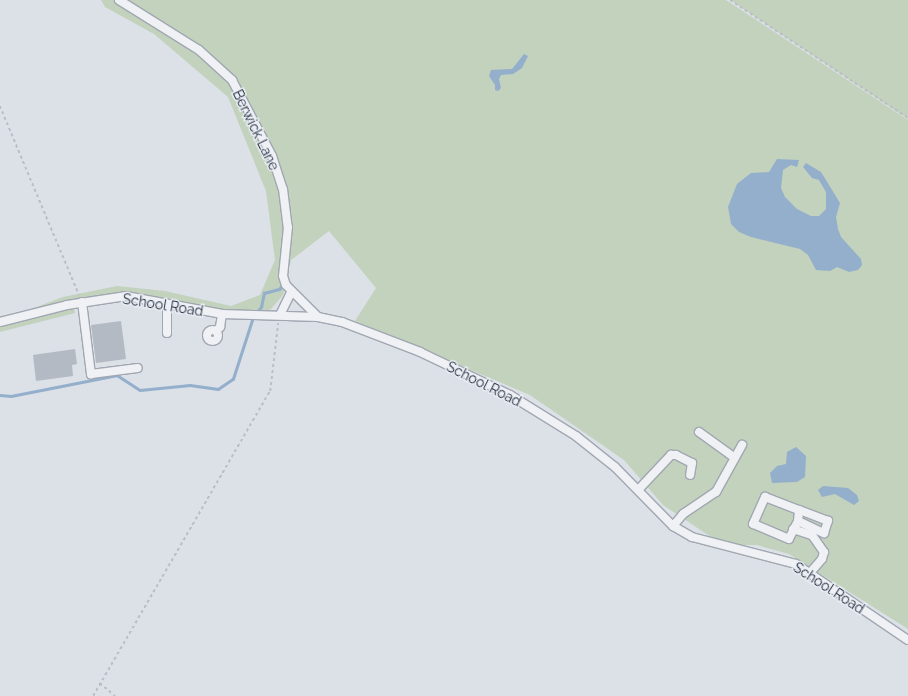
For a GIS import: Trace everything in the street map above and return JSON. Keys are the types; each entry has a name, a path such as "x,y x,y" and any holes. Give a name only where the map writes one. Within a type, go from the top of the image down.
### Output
{"street":[{"name":"Berwick Lane","path":"120,0 199,50 232,80 251,112 272,156 283,189 288,228 283,276 291,292 318,317"},
{"path":"280,315 291,292"},
{"name":"School Road","path":"0,322 82,302 126,296 222,314 318,317 342,322 420,352 510,395 576,436 615,467 639,489 673,526 692,537 796,564 908,640"},
{"path":"82,302 91,374 138,368"},
{"path":"167,304 167,333"},
{"path":"216,331 220,327 222,314"},
{"path":"699,432 735,458"},
{"path":"673,526 683,514 716,492 742,444"},
{"path":"639,489 671,455 676,455 692,464 690,475"},
{"path":"798,521 824,533 828,521 800,510 765,497 752,524 789,538 798,521 800,510"},
{"path":"793,529 812,535 824,552 822,560 810,574"}],"path":[{"path":"730,0 908,118"},
{"path":"0,106 82,302"},
{"path":"93,696 270,391 280,315"},
{"path":"100,683 115,696"}],"green space":[{"path":"101,0 726,0 908,120 908,629 789,554 757,545 723,545 663,505 624,460 530,395 355,321 376,288 329,231 291,260 283,295 271,309 254,316 127,293 72,300 75,313 0,332 0,317 10,317 63,297 117,286 165,291 231,306 260,295 275,260 266,191 228,97 154,34 105,7"},
{"path":"730,0 908,0 908,119"}],"water":[{"path":"524,54 528,56 522,68 513,74 501,75 499,79 501,88 498,91 495,90 495,85 489,76 491,70 512,69"},
{"path":"777,159 799,160 797,167 791,165 783,170 781,188 785,197 797,209 811,216 819,216 826,209 826,192 819,180 812,178 803,167 806,163 821,172 840,203 836,217 838,229 841,237 861,259 862,265 858,270 849,272 837,267 830,271 816,270 808,255 800,249 751,237 739,232 731,224 728,207 737,184 751,173 769,172"},
{"path":"796,447 806,456 805,477 797,482 772,483 770,473 777,466 786,464 787,452"},
{"path":"823,486 848,488 857,495 859,501 854,505 835,494 822,497 818,490"}],"building":[{"path":"121,321 126,359 96,363 91,325"},
{"path":"75,349 77,364 72,365 73,376 36,381 33,355"}],"waterway":[{"path":"256,313 261,307 264,293 279,289 284,283"},
{"path":"0,395 11,396 117,375 140,390 190,385 218,389 233,379 253,317"}]}
